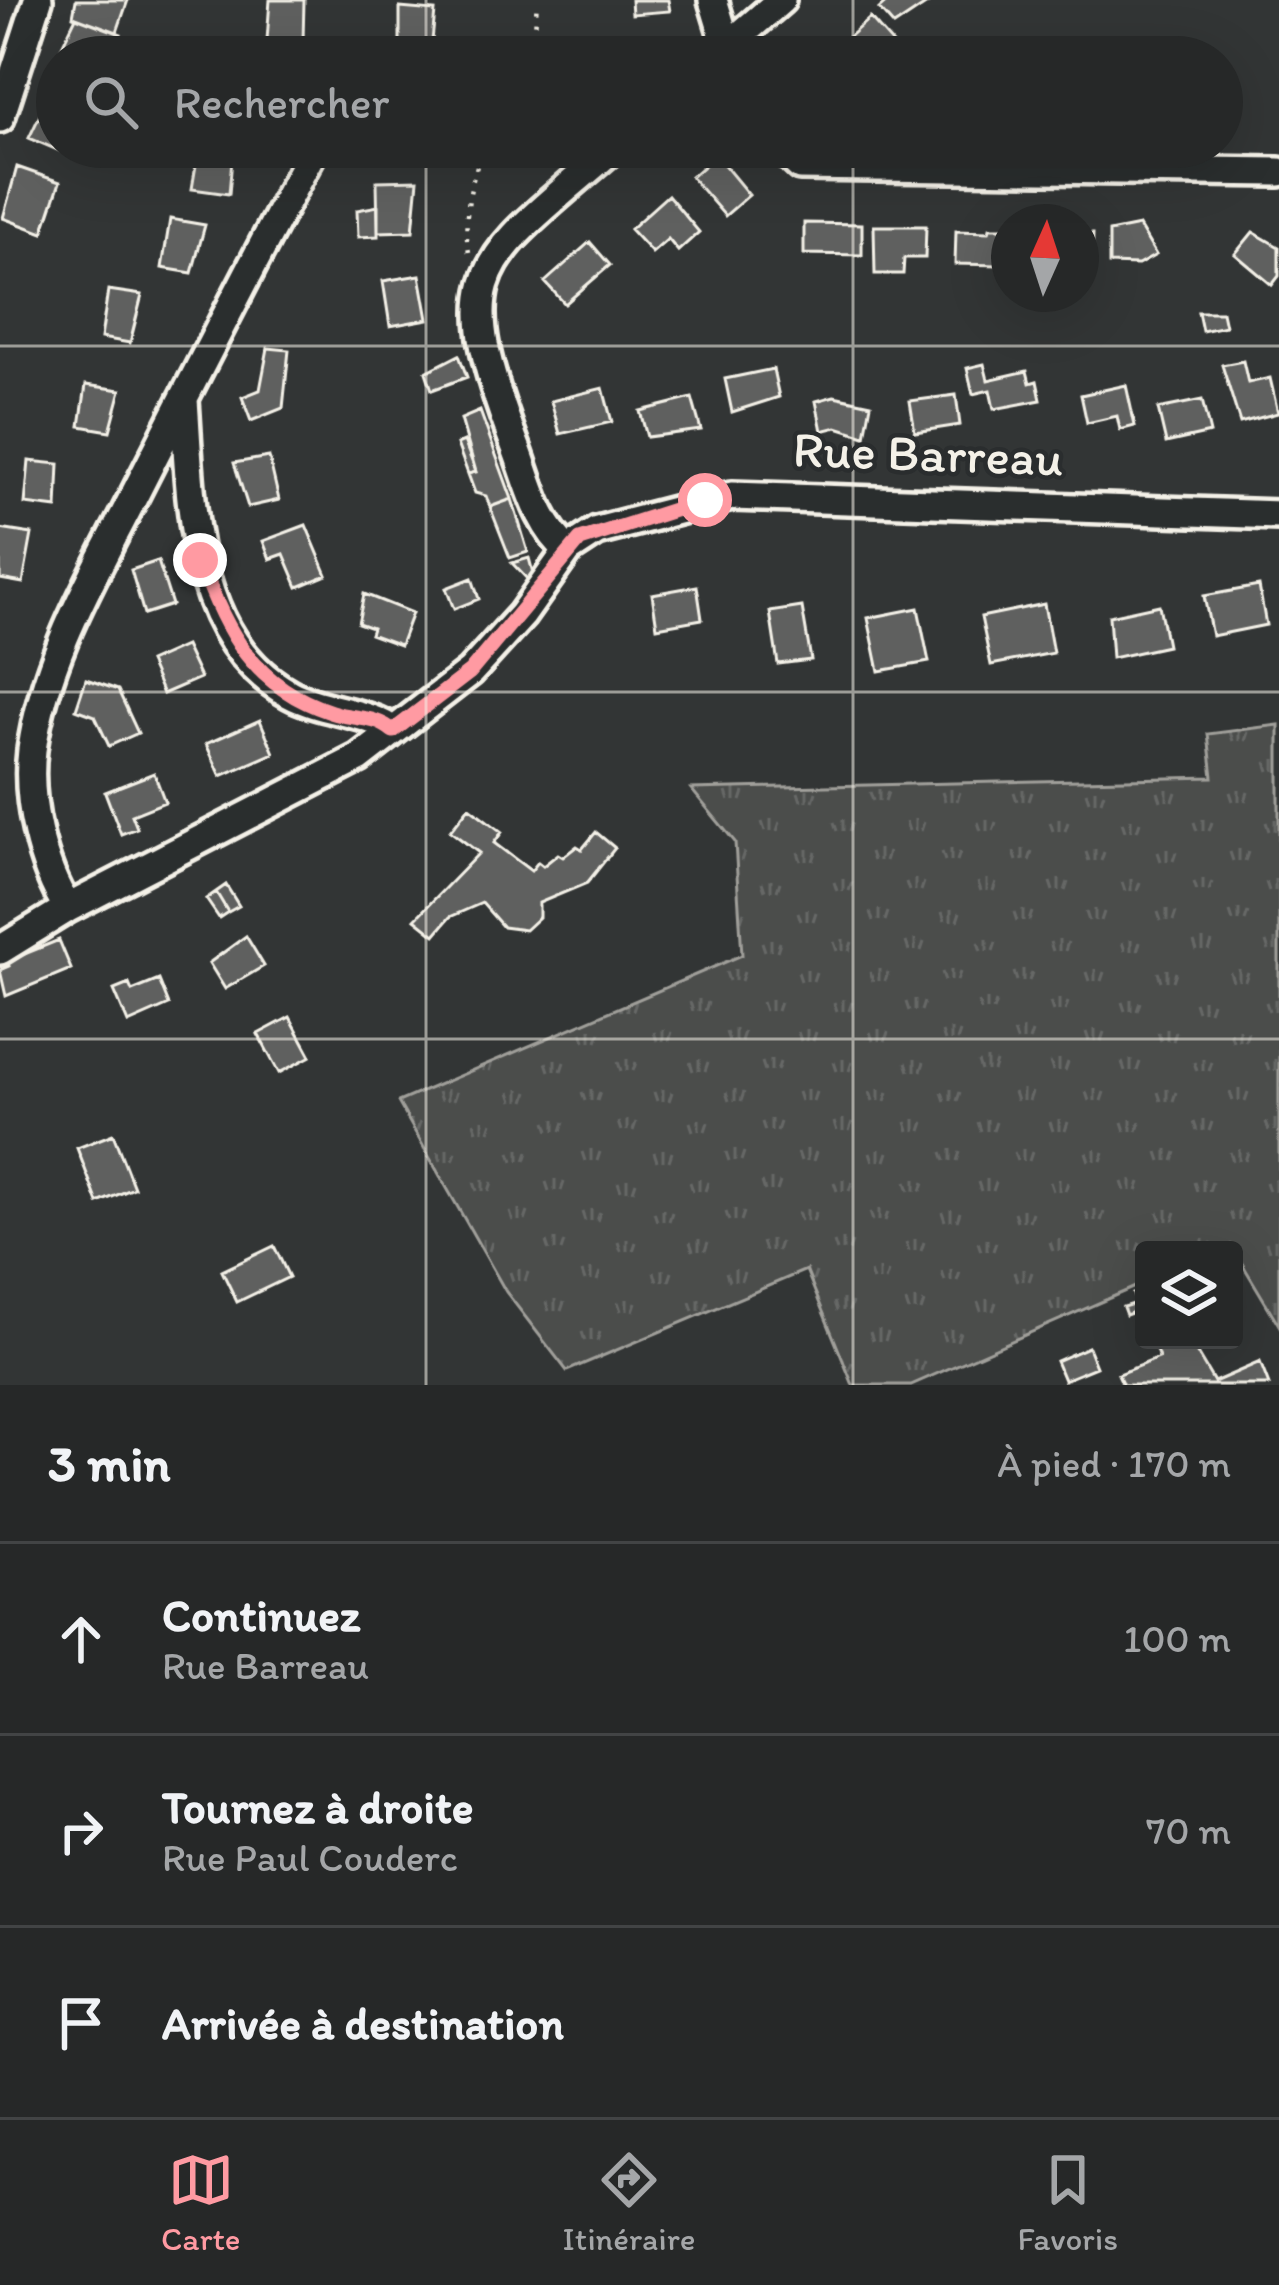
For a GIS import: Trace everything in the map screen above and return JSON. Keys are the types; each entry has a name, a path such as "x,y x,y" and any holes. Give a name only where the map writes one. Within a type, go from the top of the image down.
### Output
{"street":[{"path":"0,118 38,0"},
{"path":"713,0 719,36"},
{"path":"739,36 781,0"},
{"path":"68,908 55,890 38,828 31,756 58,649 304,168"},
{"path":"568,550 544,524 484,363 479,292 497,250 590,168"},
{"path":"960,168 1279,172"},
{"path":"183,398 200,560 232,637 268,682 330,712 381,720 393,731"},
{"name":"Rue Barreau","path":"0,950 68,908 359,758 470,672 522,615 568,550 597,531 732,496 1279,515"}],"path":[{"path":"533,36 538,0"},
{"path":"475,168 465,234 479,292"}],"green space":[{"path":"1279,725 1279,1325 1243,1265 1243,1241 1135,1241 1135,1287 911,1385 853,1385 806,1270 567,1371 506,1292 398,1102 742,955 735,842 691,789 1213,777 1208,734"}],"building":[{"path":"76,0 128,0 117,32 73,16"},
{"path":"270,0 304,0 303,36 267,36"},
{"path":"631,0 668,0 670,11 632,14"},
{"path":"889,0 933,0 894,26 879,9"},
{"path":"400,8 435,11 432,36 400,36"},
{"path":"76,17 121,34 120,36 67,36"},
{"path":"870,18 886,36 850,36"},
{"path":"17,167 60,182 43,233 3,218"},
{"path":"196,168 231,168 229,194 192,189"},
{"path":"701,168 727,168 749,195 725,216 691,177"},
{"path":"418,180 413,231 378,232 377,181"},
{"path":"668,195 699,232 678,251 668,239 652,253 630,229"},
{"path":"378,206 378,236 358,237 357,210"},
{"path":"170,219 205,225 192,273 162,268"},
{"path":"804,223 862,224 862,255 804,254"},
{"path":"874,226 926,226 925,258 904,258 903,274 875,274"},
{"path":"1139,226 1156,255 1138,265 1109,264 1109,232"},
{"path":"991,228 991,265 955,264 956,231 989,232"},
{"path":"1253,232 1279,247 1279,276 1272,285 1235,254"},
{"path":"590,242 610,265 565,304 545,282"},
{"path":"420,275 428,319 390,326 383,281"},
{"path":"108,290 142,295 130,343 101,338"},
{"path":"1198,312 1222,312 1225,326 1202,331"},
{"path":"268,348 289,350 283,408 251,421 242,397 260,390"},
{"path":"459,355 467,377 432,390 426,372"},
{"path":"1243,361 1248,383 1270,378 1278,413 1240,423 1222,365"},
{"path":"984,364 988,380 1027,371 1030,383 1037,381 1041,400 994,409 990,390 973,394 967,368"},
{"path":"773,369 779,397 732,412 725,379"},
{"path":"86,385 121,390 110,431 80,426"},
{"path":"1126,385 1135,426 1120,430 1117,416 1087,423 1081,395"},
{"path":"603,388 612,422 560,434 551,401"},
{"path":"956,395 960,425 915,432 910,401"},
{"path":"834,396 871,404 865,436 837,427 822,431 816,401"},
{"path":"692,398 701,430 647,437 640,411"},
{"path":"1202,400 1210,433 1166,443 1158,409"},
{"path":"480,411 512,499 490,507 486,496 475,493 468,474 476,472 461,419"},
{"path":"464,441 476,472 468,474 457,444"},
{"path":"269,457 279,500 248,507 234,463"},
{"path":"29,461 59,464 57,508 25,504"},
{"path":"512,499 528,552 510,558 490,507"},
{"path":"306,525 327,575 298,587 284,554 270,559 263,541"},
{"path":"0,529 32,534 23,583 0,579"},
{"path":"529,558 533,573 528,580 512,563"},
{"path":"158,561 172,605 144,614 131,570"},
{"path":"472,578 479,599 454,609 446,588"},
{"path":"697,586 702,619 657,627 652,594"},
{"path":"1259,586 1266,625 1212,636 1204,596"},
{"path":"364,594 412,613 400,645 370,634 372,628 358,623"},
{"path":"1044,604 1053,653 991,665 981,617"},
{"path":"1159,605 1167,646 1112,658 1109,616"},
{"path":"802,607 811,660 778,664 770,612"},
{"path":"918,608 929,662 879,671 868,618"},
{"path":"185,646 200,678 163,694 149,662"},
{"path":"86,679 118,690 138,733 109,746 95,716 76,709"},
{"path":"260,720 274,753 221,776 206,744"},
{"path":"154,773 165,802 132,815 137,828 121,834 105,792"},
{"path":"469,807 502,832 494,843 531,871 538,862 543,866 558,854 563,857 577,846 582,849 596,832 615,848 587,883 539,903 539,917 525,930 503,927 482,903 450,917 435,935 415,919 479,853 450,831"},
{"path":"226,885 239,906 228,912 216,892"},
{"path":"216,892 228,912 219,918 206,899"},
{"path":"246,936 264,966 225,989 209,963"},
{"path":"59,940 71,969 6,996 0,970 9,966 7,961"},
{"path":"159,980 169,1005 128,1023 114,990 129,984 132,991"},
{"path":"290,1017 311,1056 279,1073 258,1034"},
{"path":"113,1134 134,1188 98,1203 77,1148"},
{"path":"274,1246 289,1277 237,1302 222,1271"},
{"path":"1135,1303 1135,1312 1126,1315 1123,1307"},
{"path":"1088,1347 1096,1367 1064,1380 1056,1361"},
{"path":"1156,1349 1194,1349 1214,1382 1260,1362 1269,1385 1123,1385 1118,1374 1159,1358"}],"route":[{"path":"200,560 232,637 268,682 330,712 381,720 393,731 470,672 580,540 705,500"}]}
